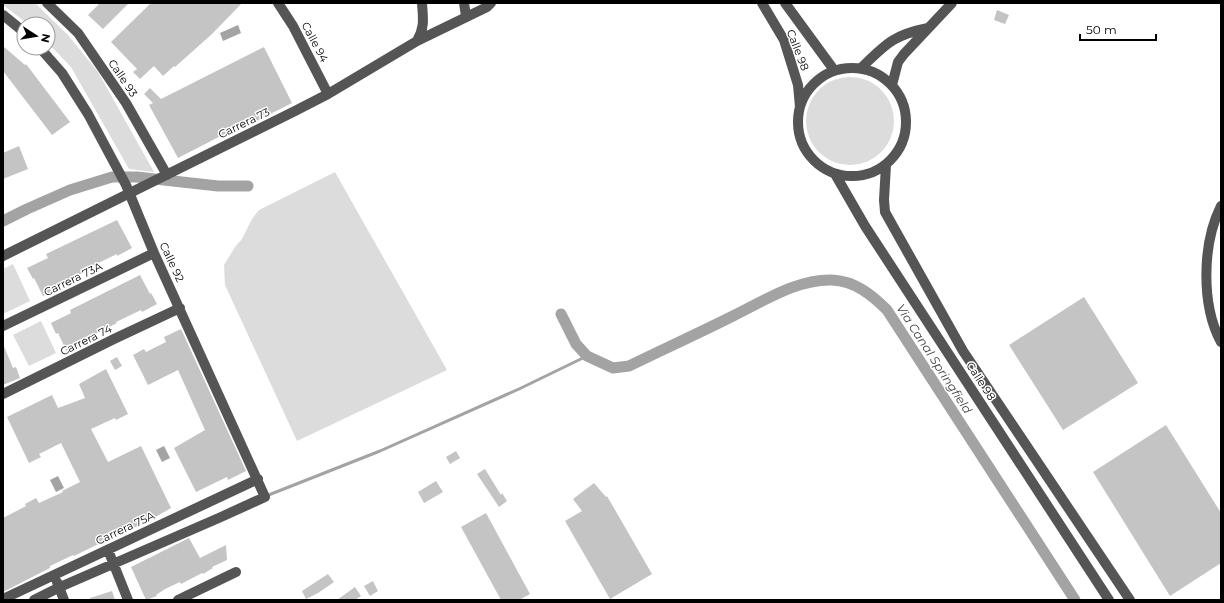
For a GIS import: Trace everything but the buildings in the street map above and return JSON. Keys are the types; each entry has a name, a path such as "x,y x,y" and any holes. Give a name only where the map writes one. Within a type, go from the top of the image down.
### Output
{"street":[{"name":"Calle 93","path":"47,3 78,33 126,103 164,176"},
{"name":"Calle 94","path":"278,3 296,32 328,94"},
{"path":"417,41 423,26 422,3"},
{"path":"464,3 466,16"},
{"name":"Carrera 73","path":"3,256 128,190 164,176 328,94 417,41 487,7 491,3"},
{"name":"Calle 98","path":"762,3 784,40 798,85 800,109"},
{"name":"Calle 98","path":"785,3 834,70"},
{"path":"892,84 894,72 898,62 952,3"},
{"path":"3,15 16,26"},
{"path":"861,68 887,43 898,36 928,28"},
{"name":"Calle 92","path":"47,56 62,73 88,114 128,190 154,253 265,497 113,565"},
{"path":"852,67 861,68 878,74 892,84 904,104 906,126 904,139 898,151 886,165 874,172 862,176 844,176 835,174 819,165 807,152 800,136 798,127 802,100 812,85 834,70 852,67"},
{"name":"Calle 98","path":"886,165 884,200 885,212 963,350 1130,600"},
{"name":"Calle 98","path":"835,174 869,233 1109,600"},
{"path":"1221,206 1208,245 1206,277 1210,308 1221,342"},
{"name":"Carrera 73A","path":"3,326 154,253"},
{"name":"Carrera 74","path":"3,394 180,308"},
{"name":"Carrera 75A","path":"3,599 258,479"},
{"path":"108,550 128,600"},
{"path":"34,600 60,587 113,565"},
{"path":"178,600 236,572"},
{"path":"53,575 60,587 64,600"}],"shaded area":[{"path":"3,3 35,3 48,16 17,16 3,5"},
{"path":"56,23 68,35 98,72 154,172 129,169 71,67 56,51"},
{"path":"238,25 241,33 223,41 220,33"},
{"path":"850,77 867,80 881,90 891,104 894,121 891,138 881,152 867,162 850,165 833,162 819,152 809,138 806,121 809,104 819,90 833,80"},
{"path":"335,172 447,370 297,441 225,285 224,265 235,247 242,239 252,219 259,210"},
{"path":"13,264 30,301 3,314 3,269"},
{"path":"41,321 56,353 29,366 13,335"},
{"path":"164,446 170,458 162,462 156,450"},
{"path":"58,476 64,488 56,492 50,480"}],"waterway":[{"name":"Via Canal Springfield","path":"3,221 70,190 112,177 137,177 218,186 248,186"},
{"name":"Via Canal Springfield","path":"561,314 576,344 587,356 613,368 629,366 793,287 806,283 832,280 856,286 869,294 887,310 1075,600"},
{"path":"266,496 380,451 519,389 587,356"}]}
